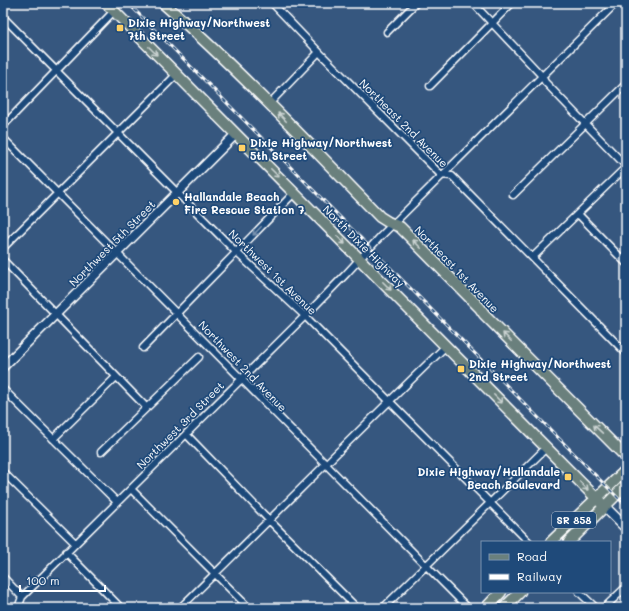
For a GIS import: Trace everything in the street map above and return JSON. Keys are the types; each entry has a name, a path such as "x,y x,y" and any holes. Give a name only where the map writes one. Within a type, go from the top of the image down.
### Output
{"main road":[{"name":"North Dixie Highway","path":"106,3 604,506"},
{"name":"Northeast 1st Avenue","path":"163,3 185,22 269,104 380,217 400,227 626,457"},
{"name":"SR 858","path":"552,541 626,470"},
{"name":"SR 858","path":"570,541 626,485"},
{"path":"604,506 626,528"},
{"path":"486,608 501,593"},
{"path":"504,608 519,593"}],"street":[{"name":"Northeast 2nd Avenue","path":"272,3 441,175 452,176 626,353"},
{"path":"387,32 416,3"},
{"path":"473,3 542,76 545,82 626,166 533,257"},
{"path":"430,86 512,3"},
{"name":"Northwest 3rd Street","path":"18,608 22,597 66,552 304,316 372,244 441,175 616,3"},
{"path":"3,126 114,11"},
{"name":"Northwest 1st Avenue","path":"3,17 236,252 304,316 528,541"},
{"path":"269,104 319,52"},
{"path":"3,248 177,74"},
{"path":"513,195 626,84"},
{"name":"Northwest 5th Street","path":"3,367 118,254 236,134"},
{"name":"Northwest 2nd Avenue","path":"3,138 468,608"},
{"path":"143,348 294,192"},
{"path":"578,214 626,263"},
{"path":"3,260 146,407"},
{"path":"180,608 446,346"},
{"path":"101,452 199,357"},
{"path":"53,439 116,377"},
{"path":"3,388 117,502"},
{"path":"186,434 357,608"},
{"path":"383,608 546,448"},
{"path":"3,472 75,544"},
{"path":"130,489 249,608"},
{"path":"66,552 121,608"},
{"path":"3,577 22,597"},
{"path":"604,608 626,587"},
{"path":"580,593 596,608"}],"railway":[{"path":"128,3 626,506"}],"place":[{"name":"Dixie Highway/Northwest 7th Street","path":"120,28"},
{"name":"Dixie Highway/Northwest 5th Street","path":"242,148"},
{"name":"Hallandale Beach Fire Rescue Station 7","path":"176,202"},
{"name":"Dixie Highway/Northwest 2nd Street","path":"461,369"},
{"name":"Dixie Highway/Hallandale Beach Boulevard","path":"568,477"}]}
